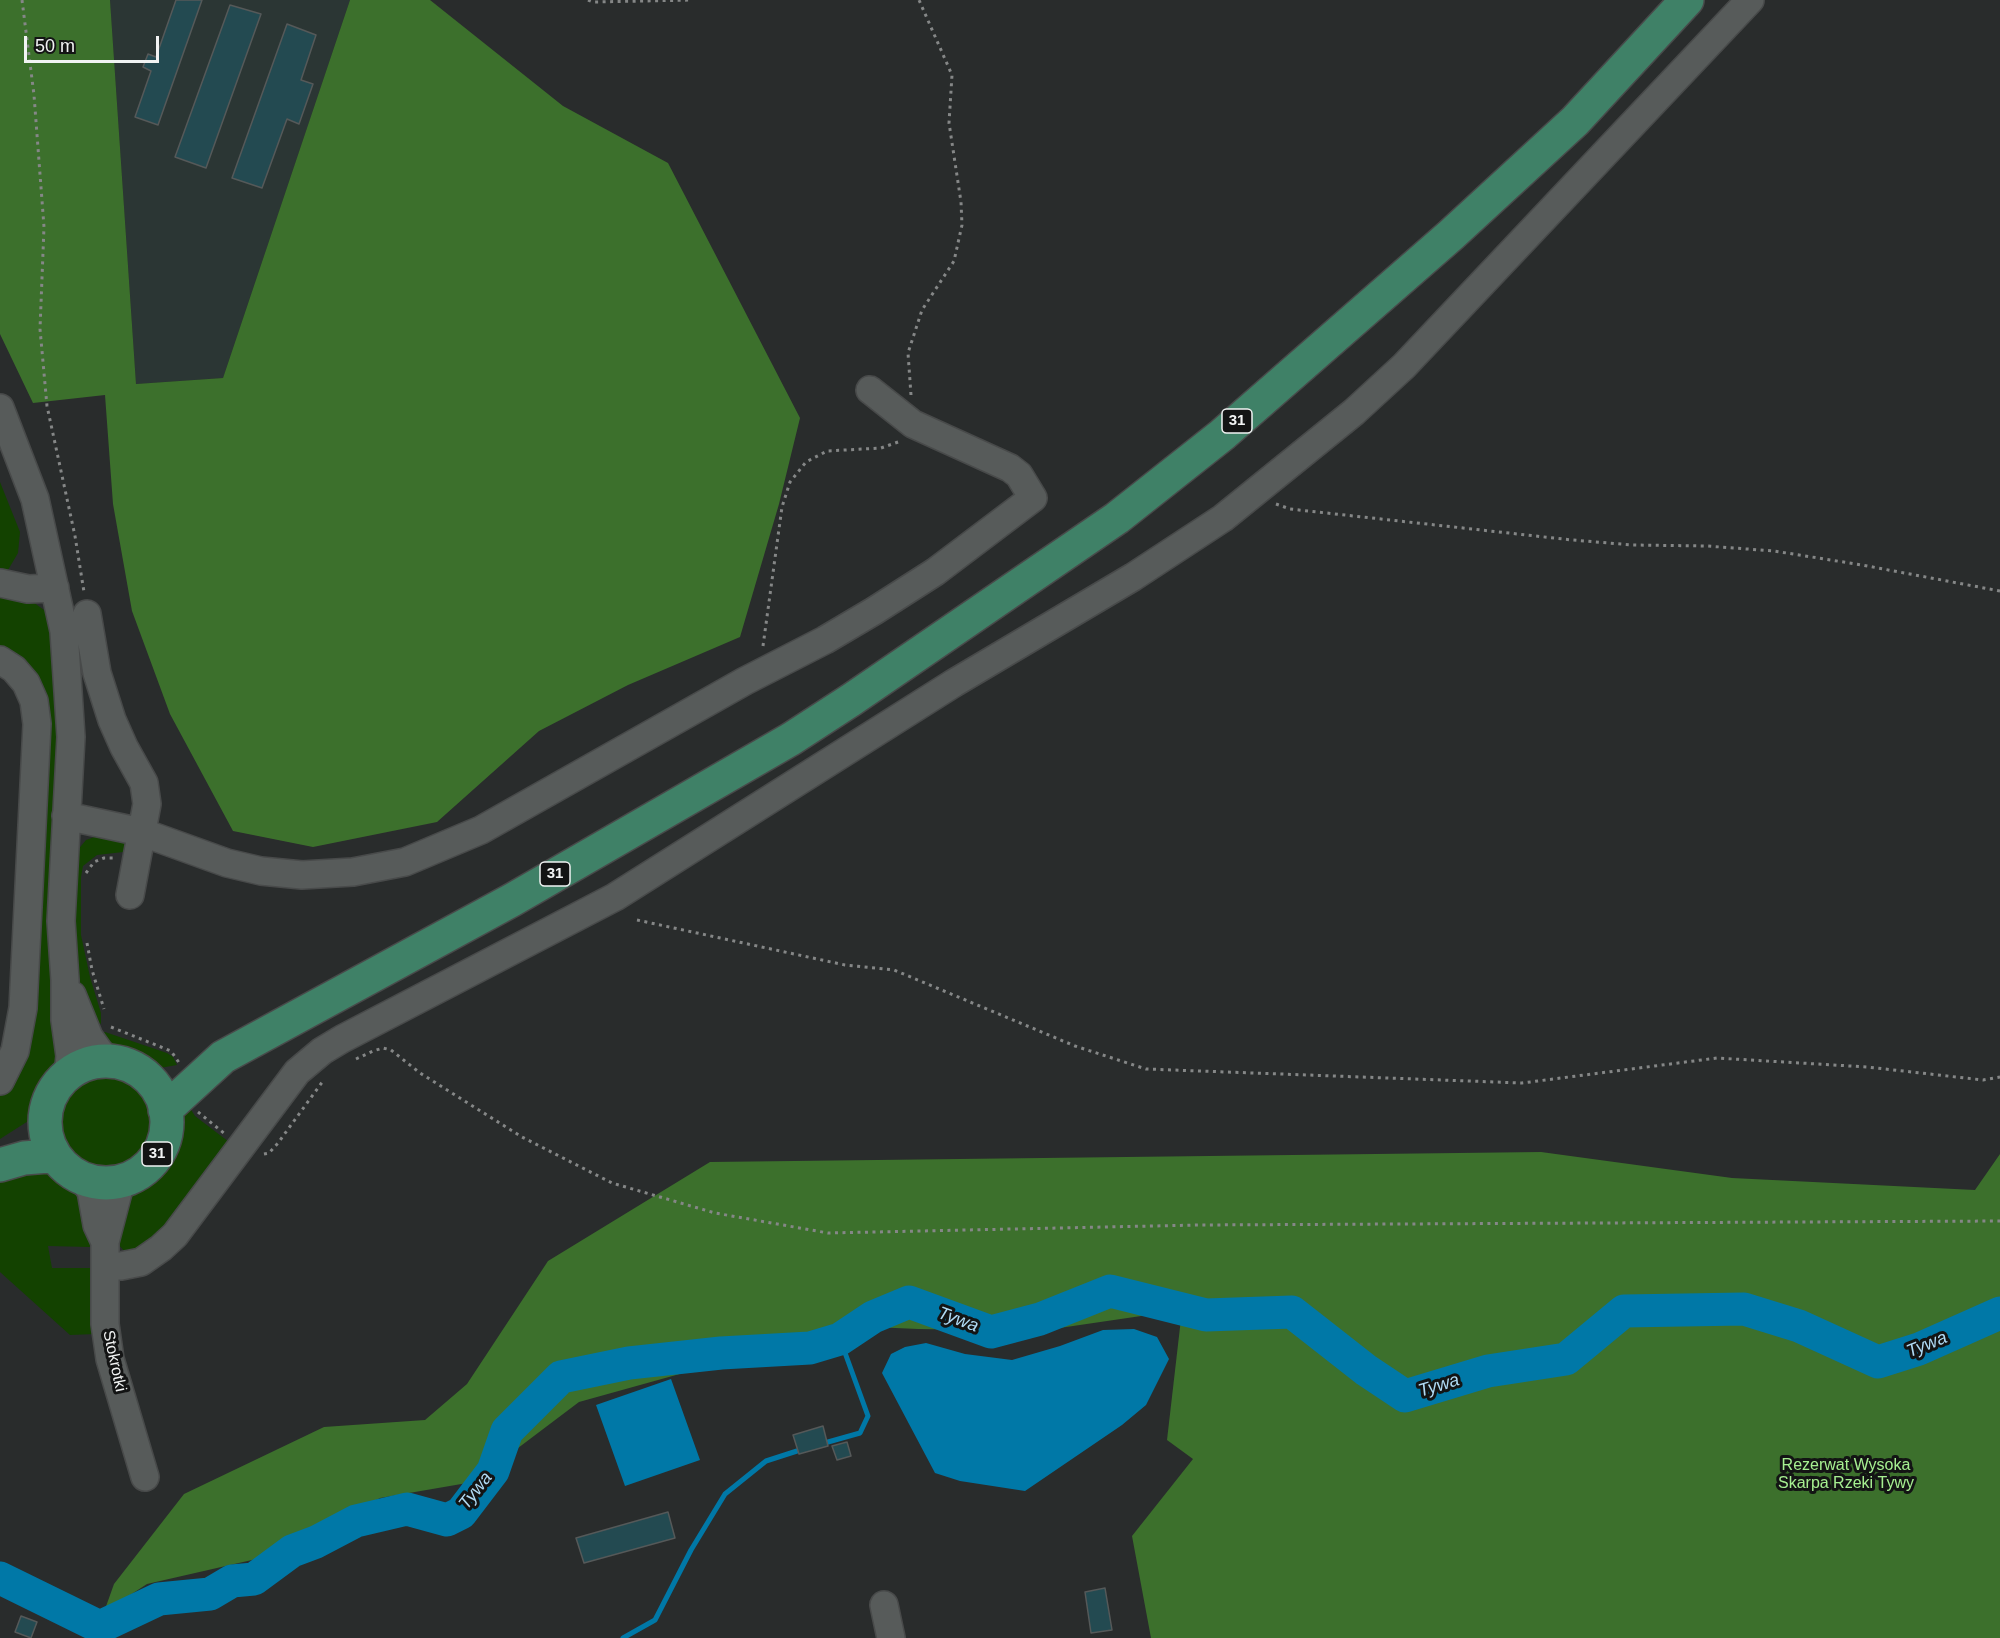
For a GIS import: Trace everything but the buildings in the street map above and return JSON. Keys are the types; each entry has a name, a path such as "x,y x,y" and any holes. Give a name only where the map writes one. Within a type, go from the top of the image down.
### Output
{"main road":[{"name":"31","path":"165,1110 223,1057 512,900 791,738 851,700 1116,518 1221,435 1459,227 1575,121 1687,0"},
{"name":"31","path":"148,1078 160,1078 195,1064 223,1057"},
{"path":"70,1168 48,1140 45,1118 52,1094 68,1075 83,1066 109,1061 130,1066 148,1078"},
{"name":"31","path":"0,1165 41,1156 101,1183 121,1181 140,1173 160,1150 166,1130 165,1110 159,1093 148,1078"},
{"path":"0,1149 34,1128 45,1118"}],"street":[{"path":"105,1254 121,1266 141,1262 175,1235 297,1072 322,1051 615,897 954,683 1191,541 1260,490 1354,412 1404,366 1750,0"},
{"path":"66,816 139,845 261,871 302,875 353,872 405,862 481,830 759,674 825,640 918,584 1033,498 1019,475 1010,468 913,424 870,390"},
{"path":"0,408 35,499 64,631 71,737 60,921 65,980 65,1020 70,1056 68,1075"},
{"path":"0,583 28,589 55,588"},
{"path":"87,614 97,673 112,720 144,783 147,804 130,895"},
{"path":"0,660 14,669 26,683 34,701 37,724 22,1008 15,1051 0,1082"},
{"path":"65,980 89,1037 109,1061"},
{"name":"Stokrotki","path":"70,1168 91,1191 105,1254"},
{"name":"Stokrotki","path":"121,1181 105,1254 105,1324 110,1359 145,1477"},
{"path":"884,1605 891,1638"}],"path":[{"path":"22,0 34,95 44,226 40,329 46,395 75,536 87,614"},
{"path":"588,0 593,2 692,0"},
{"path":"759,674 777,557 782,507 790,482 806,462 827,451 881,448 909,436 913,424 908,353 922,310 954,261 962,225 961,202 949,123 952,75 919,0"},
{"path":"1260,490 1271,502 1290,509 1633,545 1750,548 1862,565 2000,591"},
{"path":"85,879 86,873 94,862 139,845"},
{"path":"637,921 845,965 894,970 1075,1046 1146,1070 1522,1083 1717,1058 1867,1067 1983,1080 2000,1077"},
{"path":"86,935 92,970 104,1010"},
{"path":"407,1062 420,1074 522,1137 612,1183 715,1213 828,1233 1198,1225 2000,1221"}],"shaded area":[{"path":"110,0 350,0 223,378 136,384"}],"green space":[{"path":"0,0 110,0 136,384 223,378 350,0 430,0 563,106 668,163 800,418 779,504 740,637 628,685 539,731 437,822 313,847 233,831 170,714 132,611 113,504 105,395 33,403 0,334"},
{"path":"0,482 20,532 18,553 8,570 0,568"},
{"path":"0,590 26,597 51,615 58,669 58,1072 44,1093 33,1118 0,1139 0,1094 43,739 0,650"},
{"path":"100,835 131,839 132,851 97,855 83,866 81,935 101,1013 99,1026 85,1005 72,952 76,852 86,840"},
{"path":"105,1032 167,1053 173,1057 177,1065 154,1069 120,1055 96,1035"},
{"path":"105,1071 134,1079 148,1093 156,1122 148,1151 134,1165 105,1173 76,1165 62,1151 54,1122 62,1093 76,1079"},
{"path":"185,1100 195,1116 233,1145 153,1242 127,1254 117,1243 131,1188 150,1175 164,1158 172,1140 174,1119"},
{"name":"Rezerwat Wysoka Skarpa Rzeki Tywy","path":"1541,1152 1732,1178 1975,1190 2000,1154 2000,1638 1151,1638 1132,1536 1193,1459 1167,1440 1182,1310 1039,1331 873,1327 831,1345 694,1370 579,1402 473,1482 380,1498 265,1557 147,1584 104,1612 114,1584 184,1494 324,1427 425,1420 467,1384 548,1261 710,1162"},
{"path":"47,1167 71,1183 87,1209 90,1247 48,1246 52,1268 91,1268 96,1334 70,1335 0,1272 0,1176"}],"water":[{"path":"1134,1329 1157,1337 1169,1359 1146,1405 1122,1425 1025,1491 960,1481 935,1473 882,1373 891,1354 905,1347 926,1343 965,1354 1012,1360 1103,1330"},
{"path":"671,1379 700,1460 625,1486 596,1405"}],"waterway":[{"name":"Tywa","path":"0,1578 100,1627 159,1599 210,1594 232,1581 254,1579 292,1551 316,1542 356,1521 407,1509 447,1520 461,1513 493,1471 507,1431 561,1377 629,1363 721,1353 810,1348 840,1339 873,1317 909,1302 991,1332 1040,1319 1110,1291 1206,1315 1292,1312 1366,1370 1405,1396 1488,1371 1566,1359 1624,1311 1744,1309 1799,1326 1878,1362 1919,1349 2000,1313"},
{"path":"828,1442 860,1433 868,1416 840,1339"},
{"path":"623,1638 655,1620 691,1550 725,1494 766,1461 797,1451"},
{"path":"100,1627 103,1638"}]}
